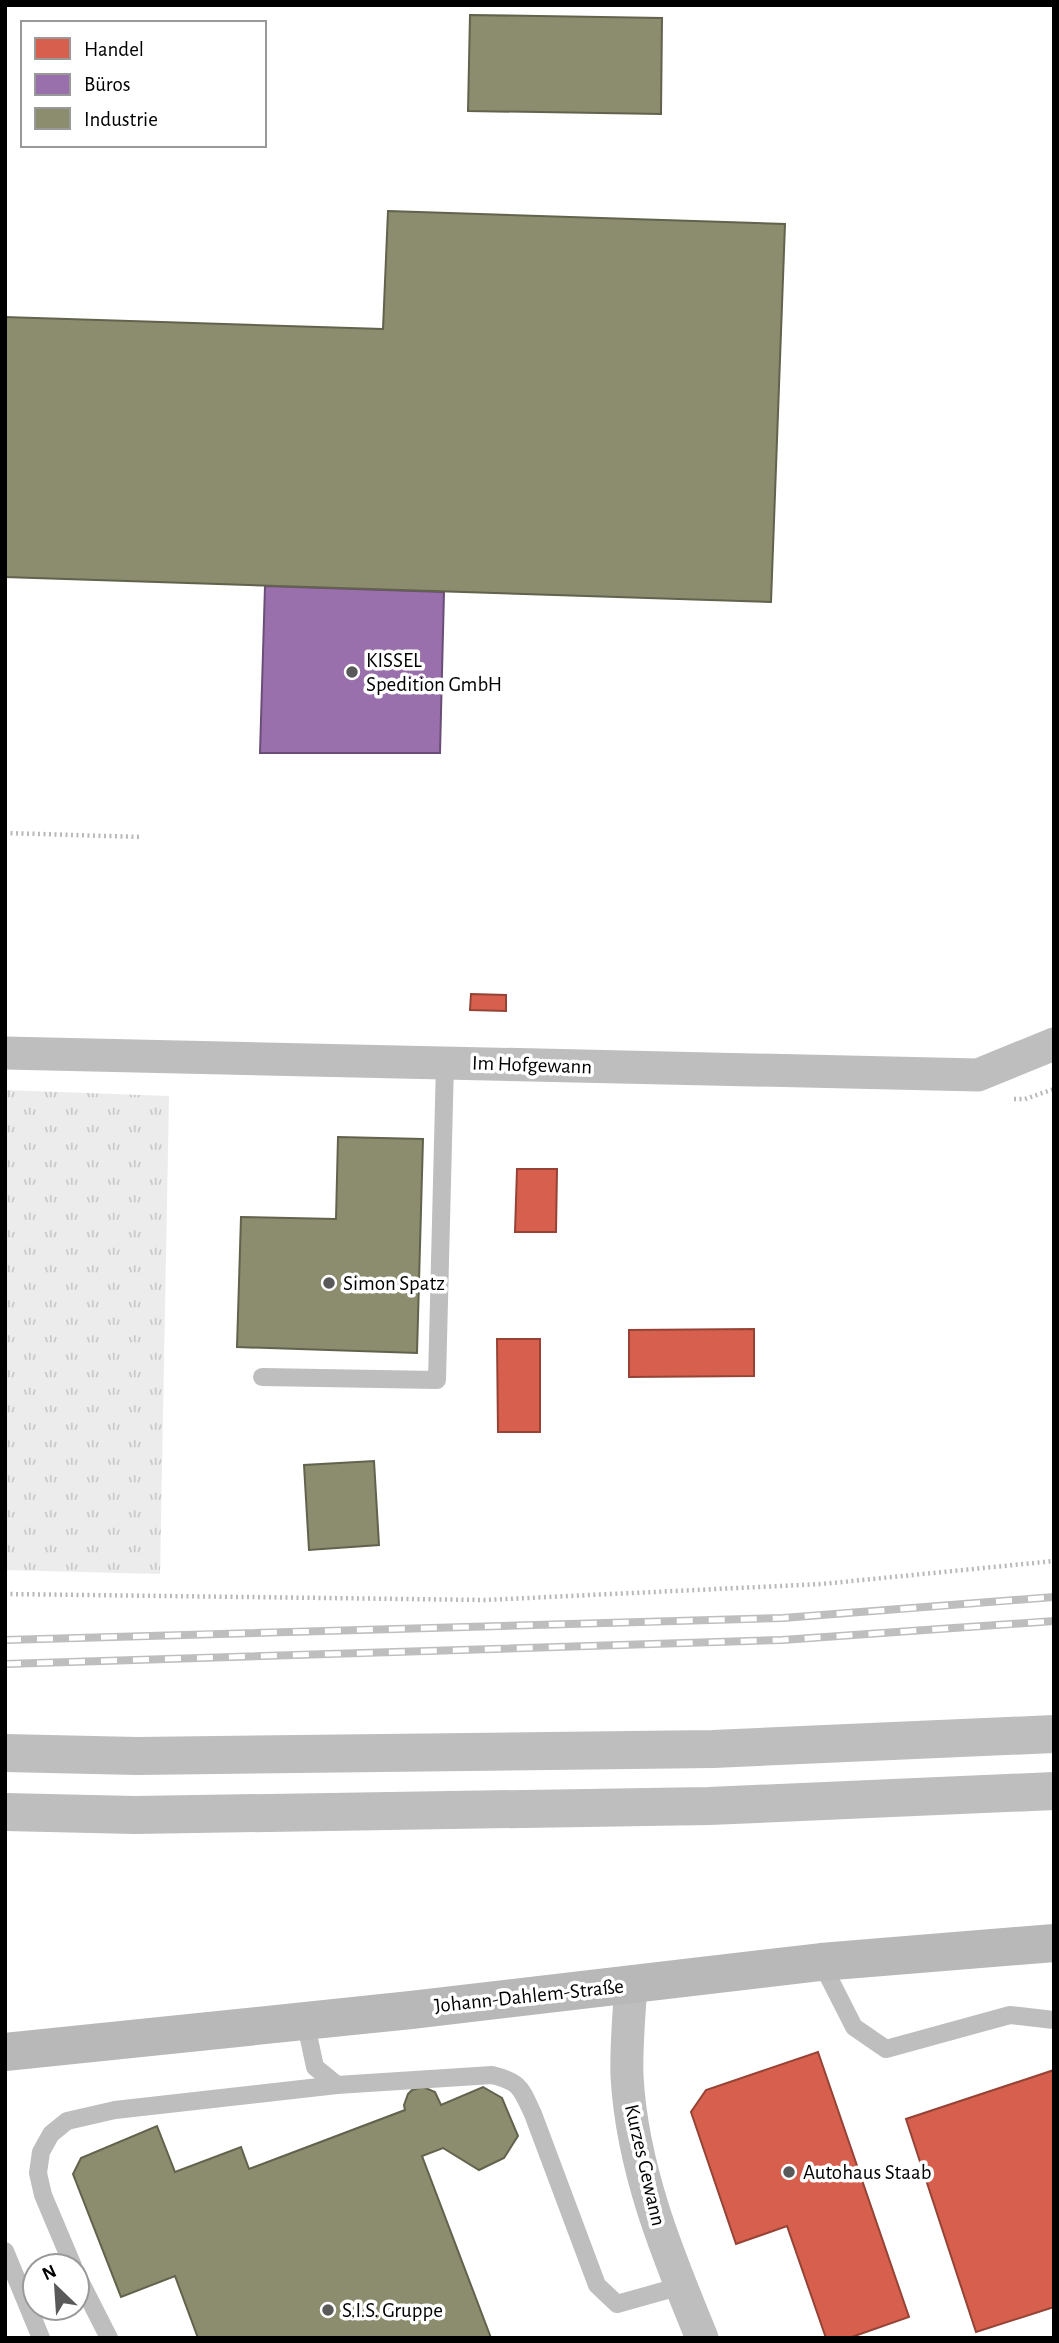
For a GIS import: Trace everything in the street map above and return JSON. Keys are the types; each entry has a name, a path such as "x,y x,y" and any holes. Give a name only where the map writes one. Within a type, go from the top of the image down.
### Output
{"highway":[{"path":"5,1753 137,1756 713,1749 1054,1734"},
{"path":"5,1812 135,1815 709,1806 1054,1791"}],"street":[{"name":"Im Hofgewann","path":"5,1053 978,1075 1054,1044"},
{"name":"Johann-Dahlem-Straße","path":"5,2052 821,1962 1054,1943"},
{"name":"Kurzes Gewann","path":"631,1985 627,2074 632,2122 656,2220 702,2338"}],"lane":[{"path":"262,1377 437,1380 445,1063"},
{"path":"821,1962 854,2027 886,2049 1010,2015 1054,2020"},
{"path":"305,2020 315,2067 337,2085"},
{"path":"67,2252 43,2194 38,2173 41,2152 51,2134 67,2121 127,2109 337,2085 492,2075 510,2079 522,2091 597,2285 617,2304 681,2286"},
{"path":"5,2251 41,2338"},
{"path":"91,2303 109,2338"}],"path":[{"path":"5,833 142,837"},
{"path":"5,1594 485,1600 822,1584 1054,1561"}],"green space":[{"path":"5,1090 169,1096 160,1574 5,1570"}],"building: Handel":[{"path":"471,994 506,995 506,1011 470,1010"},
{"path":"517,1169 557,1169 556,1232 515,1232"},
{"path":"754,1329 754,1376 629,1377 629,1330"},
{"path":"497,1339 540,1339 540,1432 498,1432"},
{"path":"818,2052 909,2317 849,2338 826,2338 787,2226 736,2244 691,2112 706,2090"},
{"path":"1054,2070 1054,2307 976,2332 906,2119"}],"building: Büros":[{"name":"KISSEL Spedition GmbH","path":"265,586 444,592 440,753 260,753"}],"building: Industrie":[{"path":"470,15 662,18 661,114 468,111"},
{"path":"388,211 785,224 771,602 5,577 5,317 383,329"},
{"name":"Simon Spatz","path":"338,1137 423,1139 417,1353 237,1347 241,1217 336,1219"},
{"path":"374,1461 379,1545 309,1550 304,1465"},
{"path":"423,2087 435,2092 441,2105 483,2087 502,2098 518,2136 504,2158 479,2170 443,2148 422,2156 491,2338 198,2338 175,2276 121,2297 73,2174 81,2158 157,2126 175,2172 241,2147 249,2169 405,2110 408,2094"}],"railway":[{"path":"5,1640 783,1618 1054,1597"},
{"path":"5,1664 782,1640 1054,1621"}],"place":[{"name":"KISSEL Spedition GmbH","path":"352,672"},
{"name":"Simon Spatz","path":"329,1283"},
{"name":"Autohaus Staab","path":"789,2172"},
{"name":"S.I.S. Gruppe","path":"328,2310"}]}
